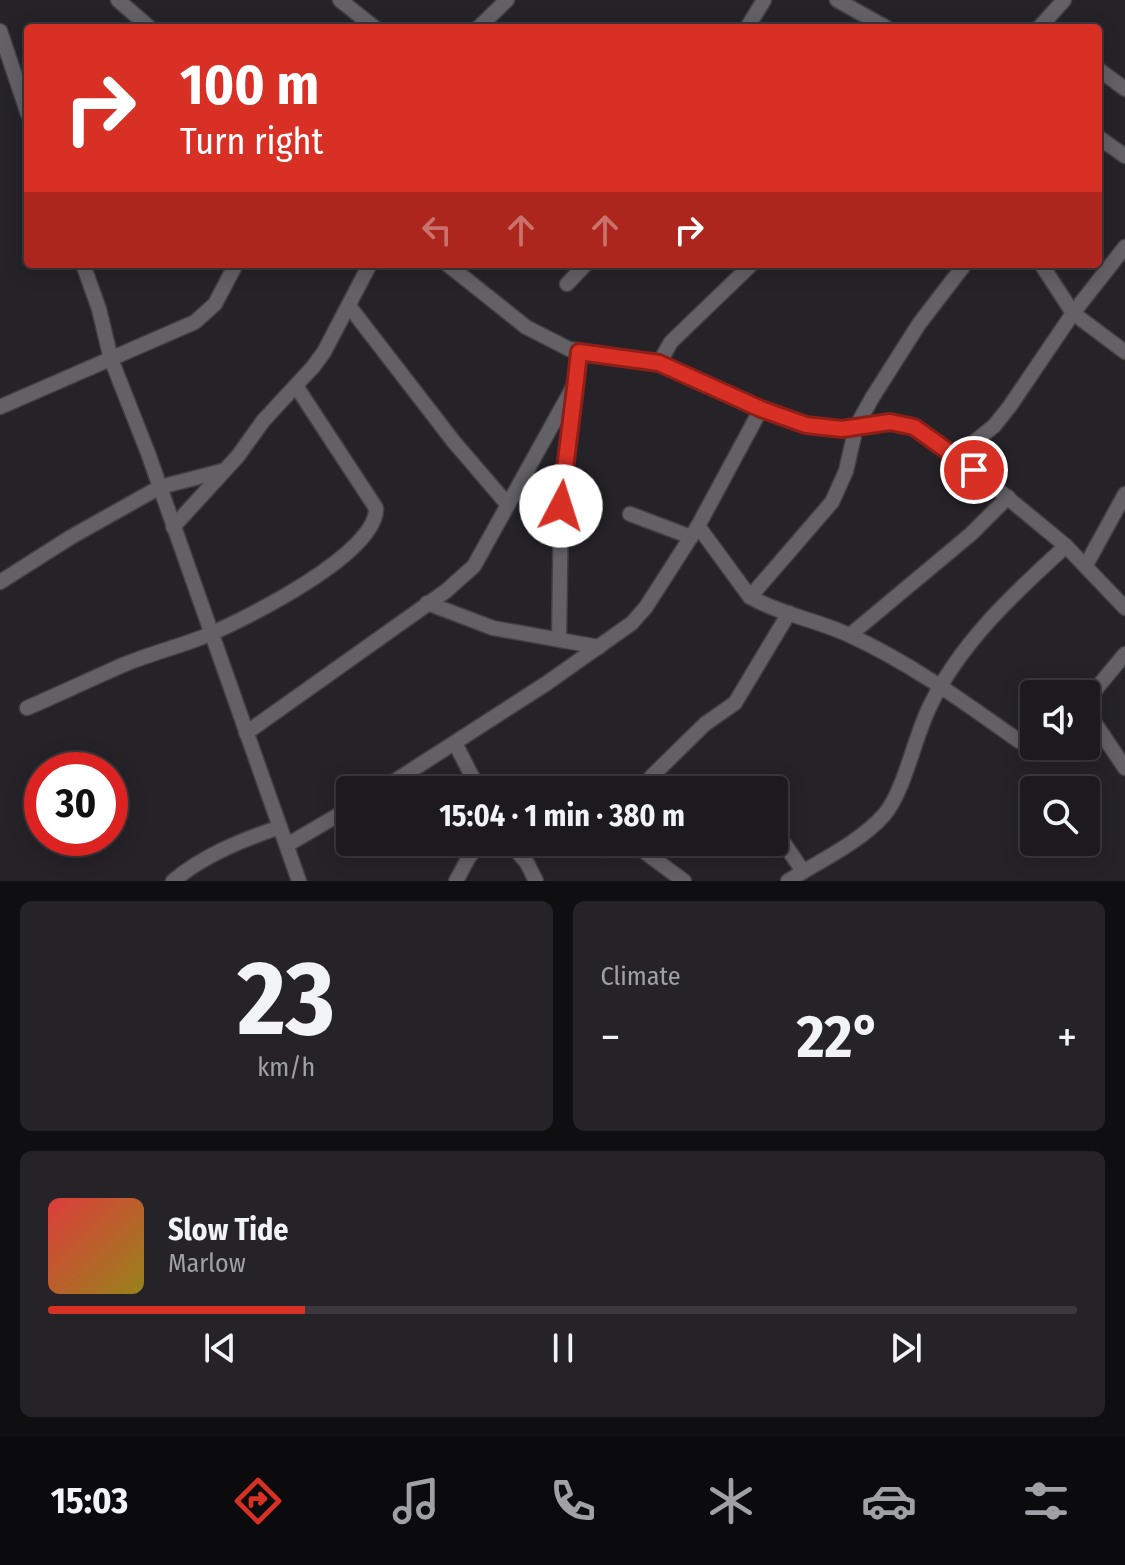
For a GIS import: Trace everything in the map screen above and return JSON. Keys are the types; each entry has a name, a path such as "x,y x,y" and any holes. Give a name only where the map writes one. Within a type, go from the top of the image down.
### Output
{"street":[{"path":"340,0 370,24"},
{"path":"482,24 507,0"},
{"path":"837,0 880,24"},
{"path":"1043,24 1064,0"},
{"path":"128,2 147,24"},
{"path":"749,24 758,2"},
{"path":"0,31 24,102"},
{"path":"1102,72 1125,89"},
{"path":"1102,140 1125,156"},
{"path":"957,456 994,426 1073,313 1125,247"},
{"path":"84,268 99,309 111,359 160,487 299,881"},
{"path":"0,407 180,330 205,315 215,304 234,268"},
{"path":"173,527 226,470 263,421 324,352 368,268"},
{"path":"452,268 538,335 579,352 659,363 761,409 806,425 842,429 890,422 914,427 957,456 1066,546 1125,608"},
{"path":"567,284 582,268"},
{"path":"659,363 671,342 748,268"},
{"path":"750,597 832,502 846,471 856,427 898,356 962,268"},
{"path":"1044,268 1073,313 1125,352"},
{"path":"349,306 454,442 508,505"},
{"path":"559,638 561,506 579,352"},
{"path":"246,733 474,566 576,382"},
{"path":"27,708 126,664 210,634 290,594 342,558 364,538 376,516 376,508 296,386"},
{"path":"403,776 622,632 646,607 695,531 761,409"},
{"path":"0,582 71,537 160,487 226,470"},
{"path":"1086,565 1125,494"},
{"path":"850,635 971,534 1008,497"},
{"path":"630,514 695,531 750,597 850,635 941,686 1020,741"},
{"path":"788,881 870,828 893,803 917,734 941,686 1003,603 1066,546"},
{"path":"427,603 493,628 599,647"},
{"path":"652,776 696,732 735,703 789,613"},
{"path":"1100,684 1125,654"},
{"path":"1100,731 1125,768"},
{"path":"455,743 472,776"},
{"path":"287,845 336,816"},
{"path":"173,881 217,853 280,827"},
{"path":"788,849 803,871"},
{"path":"456,881 470,856"},
{"path":"521,856 536,881"},
{"path":"650,856 684,881"}],"route":[{"path":"561,506 579,352 659,363 761,409 806,425 842,429 876,423 901,423 914,427 974,470"}]}
